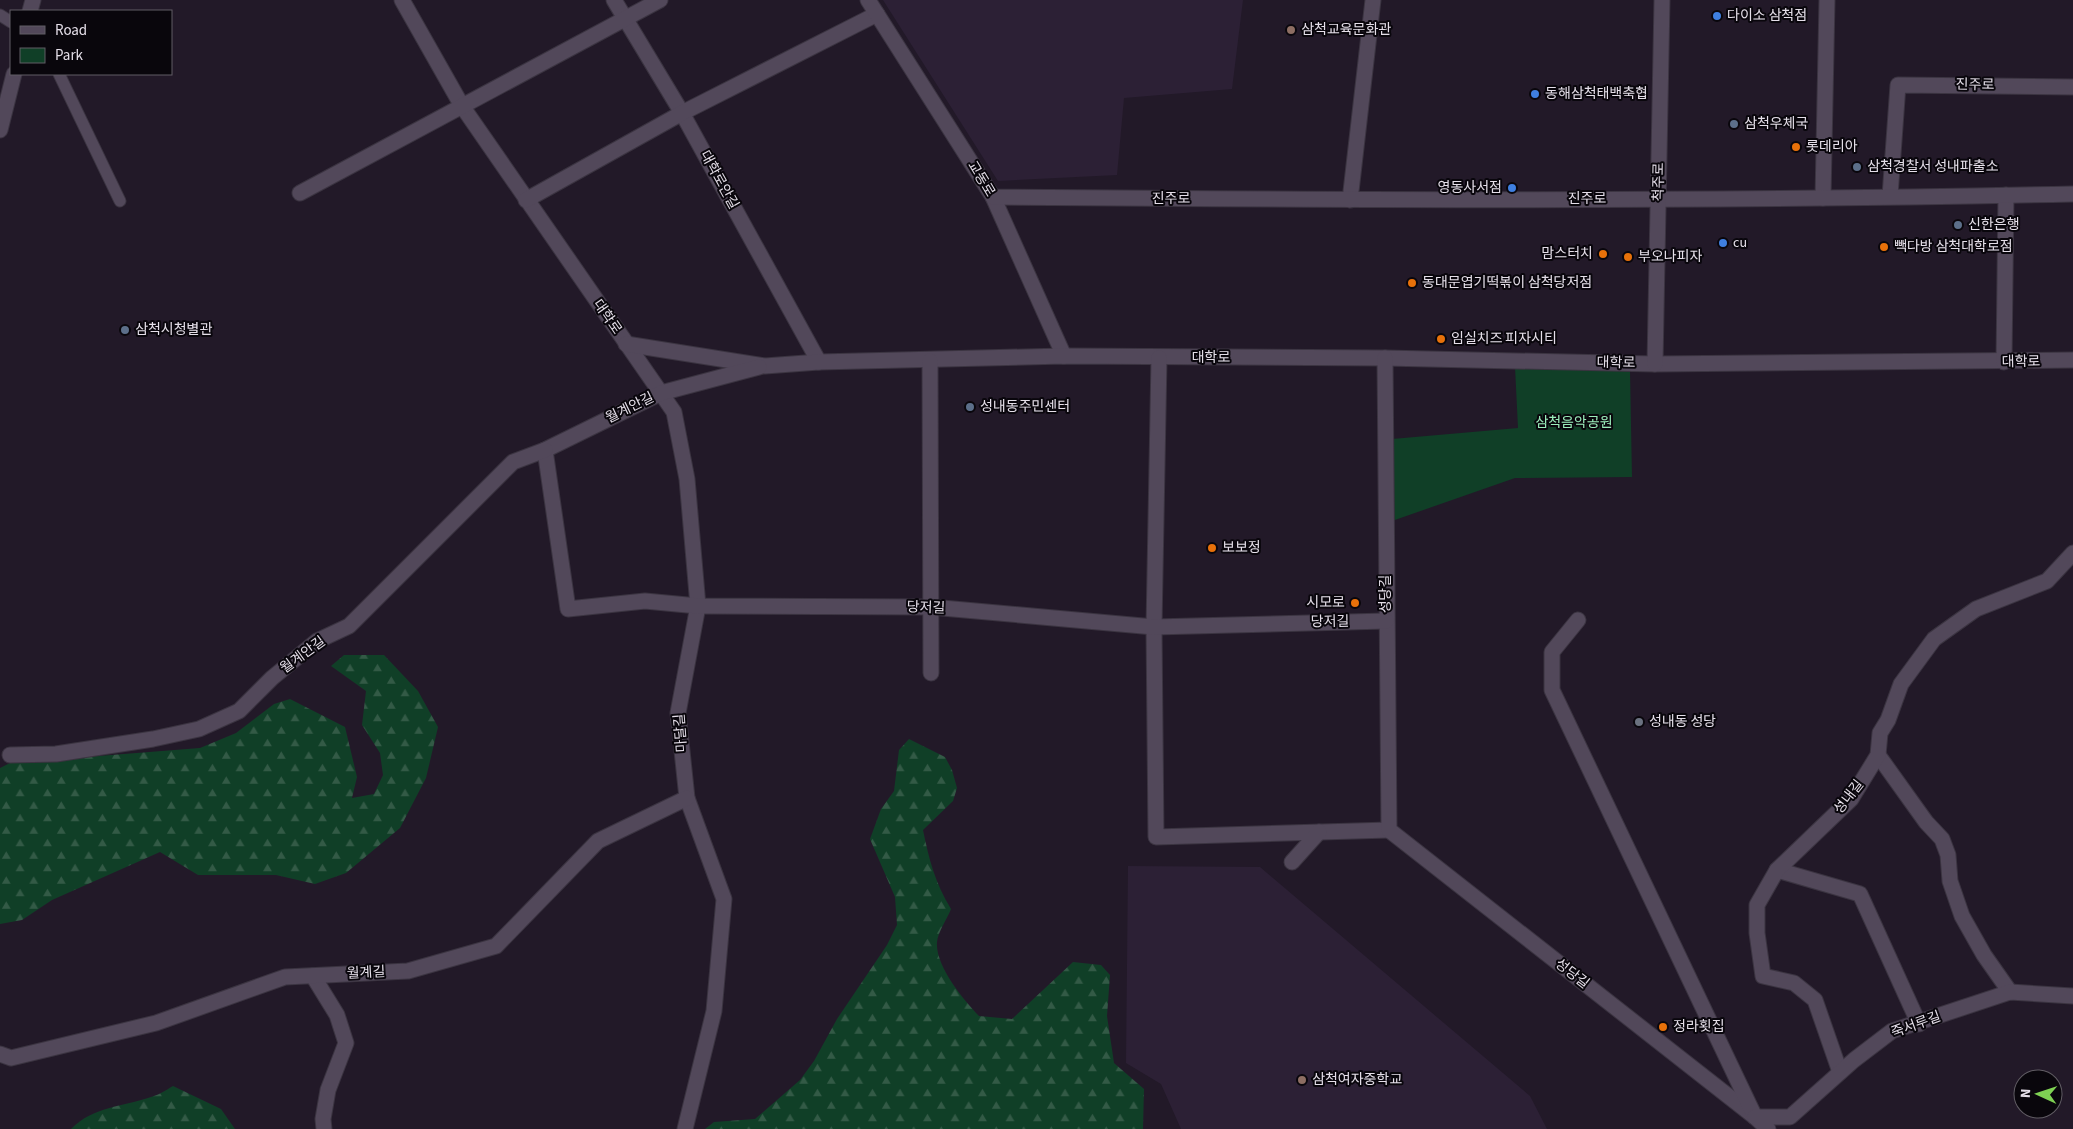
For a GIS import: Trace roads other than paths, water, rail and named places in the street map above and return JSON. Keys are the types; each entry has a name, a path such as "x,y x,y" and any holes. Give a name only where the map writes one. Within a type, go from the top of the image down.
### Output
{"street":[{"name":"대학로","path":"402,0 462,106 626,344 765,366"},
{"name":"대학로안길","path":"614,0 682,113 819,362"},
{"path":"300,193 660,0"},
{"name":"교동로","path":"868,0 993,197 1064,356"},
{"path":"1350,200 1373,0"},
{"name":"척주로","path":"1655,364 1662,0"},
{"path":"1824,198 1827,0"},
{"path":"526,200 682,113 877,14"},
{"path":"0,130 14,75"},
{"name":"진주로","path":"1890,196 1898,85 2073,87"},
{"name":"진주로","path":"993,197 1350,200 1824,198 2073,194"},
{"path":"2004,362 2006,195"},
{"name":"마달길","path":"626,344 674,412 687,479 698,606 678,713 687,798 724,899 714,1011 685,1129"},
{"name":"대학로","path":"661,393 765,366 819,362 930,361 1064,356 1385,358 1655,364 2073,360"},
{"path":"1159,358 1154,626 1156,837 1389,830"},
{"name":"성당길","path":"1385,358 1389,830 1768,1129"},
{"path":"930,361 931,673"},
{"name":"월계안길","path":"10,755 56,754 153,739 199,728 239,711 272,678 317,641 349,626 513,462 545,450 661,393"},
{"path":"545,450 568,609 646,601 698,606"},
{"name":"성내길","path":"1840,1072 1815,1000 1794,984 1763,976 1757,933 1757,905 1777,870 1851,799 1878,755 1880,733 1888,720 1901,684 1934,639 1976,609 2047,581 2073,553"},
{"name":"당저길","path":"698,606 931,607 1154,626 1386,621"},
{"path":"1578,620 1552,652 1552,690 1755,1117"},
{"path":"1878,755 1926,822 1942,839 1948,855 1950,881 1962,916 1984,955 2010,992"},
{"name":"월계길","path":"0,1054 11,1058 156,1023 285,977 408,971 496,946 598,841 687,798"},
{"path":"1292,862 1319,832"},
{"path":"1777,870 1860,894 1919,1024"},
{"path":"312,976 337,1015 346,1044 328,1090 323,1119 324,1129"},
{"name":"죽서루길","path":"1755,1117 1790,1118 1840,1072 1892,1031 1919,1024 2010,992 2073,996"}],"lane":[{"path":"59,75 120,201"}],"place":[{"name":"다이소 삼척점","path":"1717,16"},
{"name":"삼척교육문화관","path":"1291,30"},
{"name":"동해삼척태백축협","path":"1535,94"},
{"name":"삼척우체국","path":"1734,124"},
{"name":"롯데리아","path":"1796,147"},
{"name":"삼척경찰서 성내파출소","path":"1857,167"},
{"name":"영동사서점","path":"1512,188"},
{"name":"신한은행","path":"1958,225"},
{"name":"cu","path":"1723,243"},
{"name":"빽다방 삼척대학로점","path":"1884,247"},
{"name":"맘스터치","path":"1603,254"},
{"name":"부오나피자","path":"1628,257"},
{"name":"동대문엽기떡볶이 삼척당저점","path":"1412,283"},
{"name":"삼척시청별관","path":"125,330"},
{"name":"임실치즈 피자시티","path":"1441,339"},
{"name":"성내동주민센터","path":"970,407"},
{"name":"보보정","path":"1212,548"},
{"name":"시모로","path":"1355,603"},
{"name":"성내동 성당","path":"1639,722"},
{"name":"정라횟집","path":"1663,1027"},
{"name":"삼척여자중학교","path":"1302,1080"}],"park label":[{"name":"삼척음악공원","path":"1574,423"}]}
